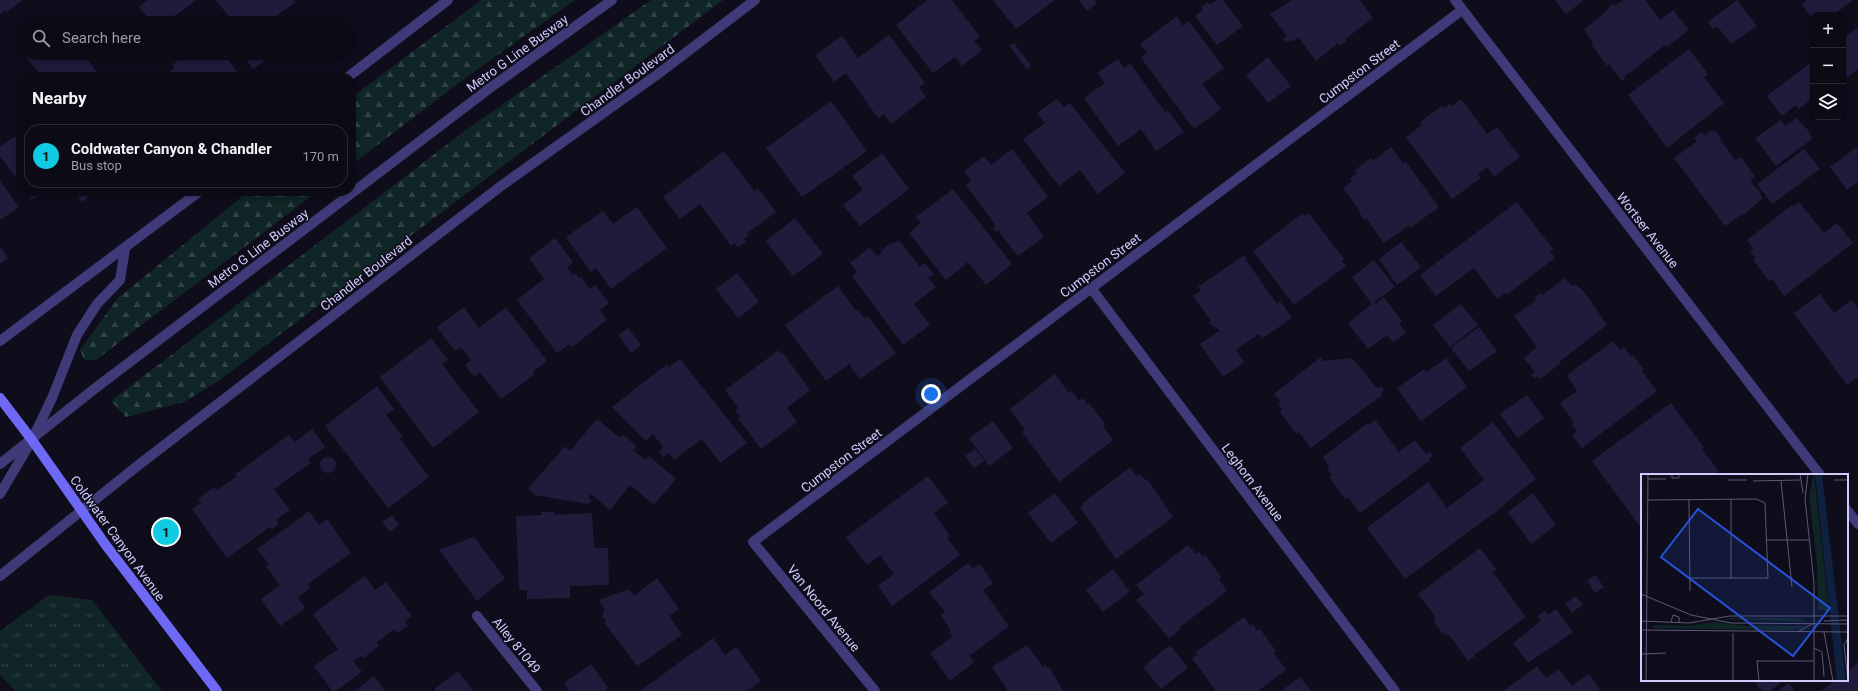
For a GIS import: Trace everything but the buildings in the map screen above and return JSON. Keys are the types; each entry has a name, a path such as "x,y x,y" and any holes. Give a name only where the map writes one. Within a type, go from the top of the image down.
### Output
{"main road":[{"name":"Coldwater Canyon Avenue","path":"0,398 32,440 81,511 217,691"}],"street":[{"path":"354,72 448,0"},
{"name":"Metro G Line Busway","path":"356,190 484,93 612,0"},
{"name":"Chandler Boulevard","path":"2,575 81,511 501,186 658,74 755,0"},
{"name":"Wortser Avenue","path":"1455,0 1819,474"},
{"name":"Cumpston Street","path":"754,542 1462,10"},
{"path":"0,341 125,249 194,196"},
{"name":"Metro G Line Busway","path":"0,464 93,390 348,196"},
{"path":"0,494 32,440 52,398 77,335 97,304 120,280 125,249"},
{"name":"Leghorn Avenue","path":"1091,288 1395,691"},
{"path":"1848,511 1858,524"},
{"name":"Van Noord Avenue","path":"754,542 875,691"},
{"name":"Alley 81049","path":"477,616 537,691"}],"green space":[{"path":"481,0 575,0 471,74 356,161 356,94"},
{"path":"651,0 723,0 217,382 184,402 126,417 111,401 466,130"},
{"path":"243,196 311,196 96,360 84,360 80,350 118,298"},
{"path":"49,595 92,600 162,691 15,691 0,675 0,631"}],"place":[{"name":"Coldwater Canyon & Chandler","path":"166,532"}]}
